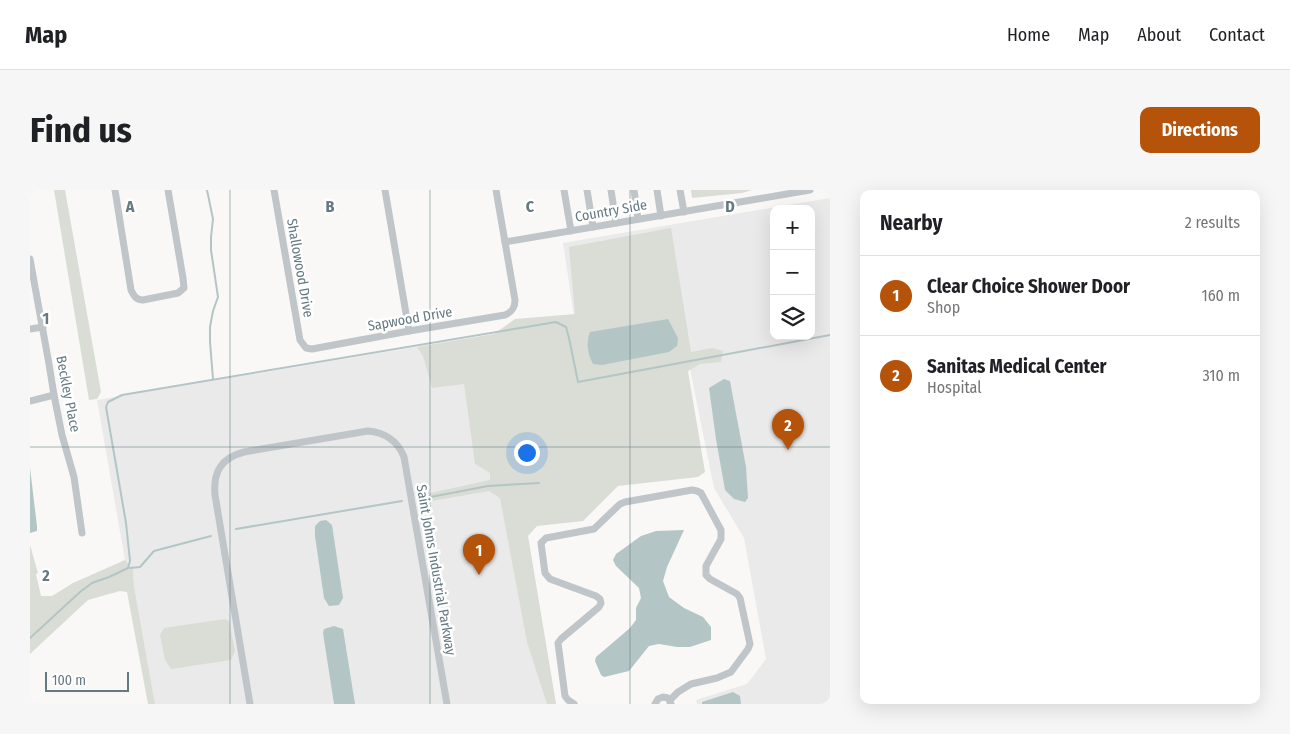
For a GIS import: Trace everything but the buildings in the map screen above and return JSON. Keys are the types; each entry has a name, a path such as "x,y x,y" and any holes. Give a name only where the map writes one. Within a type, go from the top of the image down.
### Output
{"street":[{"path":"114,190 132,290 135,297 139,300 178,293 184,288 184,278 168,190"},
{"name":"Shallowood Drive","path":"274,190 300,340 306,348"},
{"path":"385,190 409,331"},
{"path":"496,190 505,242"},
{"path":"564,190 571,231"},
{"path":"588,190 593,227"},
{"path":"611,190 616,223"},
{"path":"634,190 638,220"},
{"path":"657,190 661,216"},
{"path":"680,190 684,212"},
{"name":"Country Side","path":"505,242 810,190"},
{"name":"Sapwood Drive","path":"306,348 312,349 505,316 515,307 505,242"},
{"name":"Beckley Place","path":"30,259 62,435 74,476 82,533"},
{"path":"30,329 43,327"},
{"path":"30,400 54,395"},
{"name":"Saint Johns Industrial Parkway","path":"250,704 215,495 214,485 216,477 220,468 235,454 368,432 384,435 395,442 402,452 447,704"},
{"path":"574,704 565,696 558,643 599,607 601,602 596,596 546,576 541,543 546,538 594,529 620,504 626,502 692,490 698,491 721,530 722,535 706,566 706,576 737,594 740,598 750,644 731,672 717,678 691,684 678,692 670,702 665,697 656,701 656,704"}],"shaded area":[{"path":"54,190 65,190 101,392 97,399 89,400"},
{"path":"691,190 752,190 742,193 692,198"},
{"path":"830,198 830,704 697,704 696,700 747,684 766,659 744,538 714,488 689,364 575,323 563,243 770,208 770,340 815,340 815,205 788,205"},
{"path":"671,228 691,352 712,348 723,351 721,362 700,364 688,371 705,472 698,477 618,486 583,521 537,526 528,536 556,704 547,704 527,642 500,498 489,491 420,503 421,495 490,480 490,473 475,464 464,384 432,388 423,356 417,347 494,334 515,319 575,314 569,247"},
{"path":"668,319 678,338 677,346 669,352 602,365 593,364 588,348 590,332"},
{"path":"494,334 556,704 155,704 133,571 125,560 97,400"},
{"path":"724,379 730,381 746,467 748,498 745,502 734,499 725,490 716,439 709,388"},
{"path":"30,468 37,531 30,533"},
{"path":"326,520 332,525 343,598 339,605 329,606 324,598 315,536 315,526 320,521"},
{"path":"684,530 667,567 663,581 669,597 684,608 703,617 711,627 711,640 690,647 659,644 649,646 629,671 604,677 601,675 595,661 596,657 630,628 636,620 636,608 641,598 639,588 616,566 613,560 616,554 641,536 656,531"},
{"path":"30,545 38,573 36,574 41,596 52,596 73,583 125,560 133,570 134,586 155,704 148,704 127,592 120,591 88,600 30,654"},
{"path":"225,619 229,621 235,651 231,660 171,669 165,660 160,635 164,628"},
{"path":"334,626 343,629 355,704 334,704 323,633 324,629"},
{"path":"733,692 740,696 741,704 702,704 702,702"}],"waterway":[{"path":"207,190 213,219 211,250 218,297 210,327 213,379"},
{"path":"30,638 92,583 128,568 130,561 126,523 106,407 108,402 122,395 556,322 566,327 578,382 830,335"},
{"path":"420,499 488,486 539,483"},
{"path":"236,529 402,501"},
{"path":"130,568 140,567 154,551 211,536"}],"place":[{"name":"Sanitas Medical Center","path":"788,450"},
{"name":"Clear Choice Shower Door","path":"479,575"}]}
